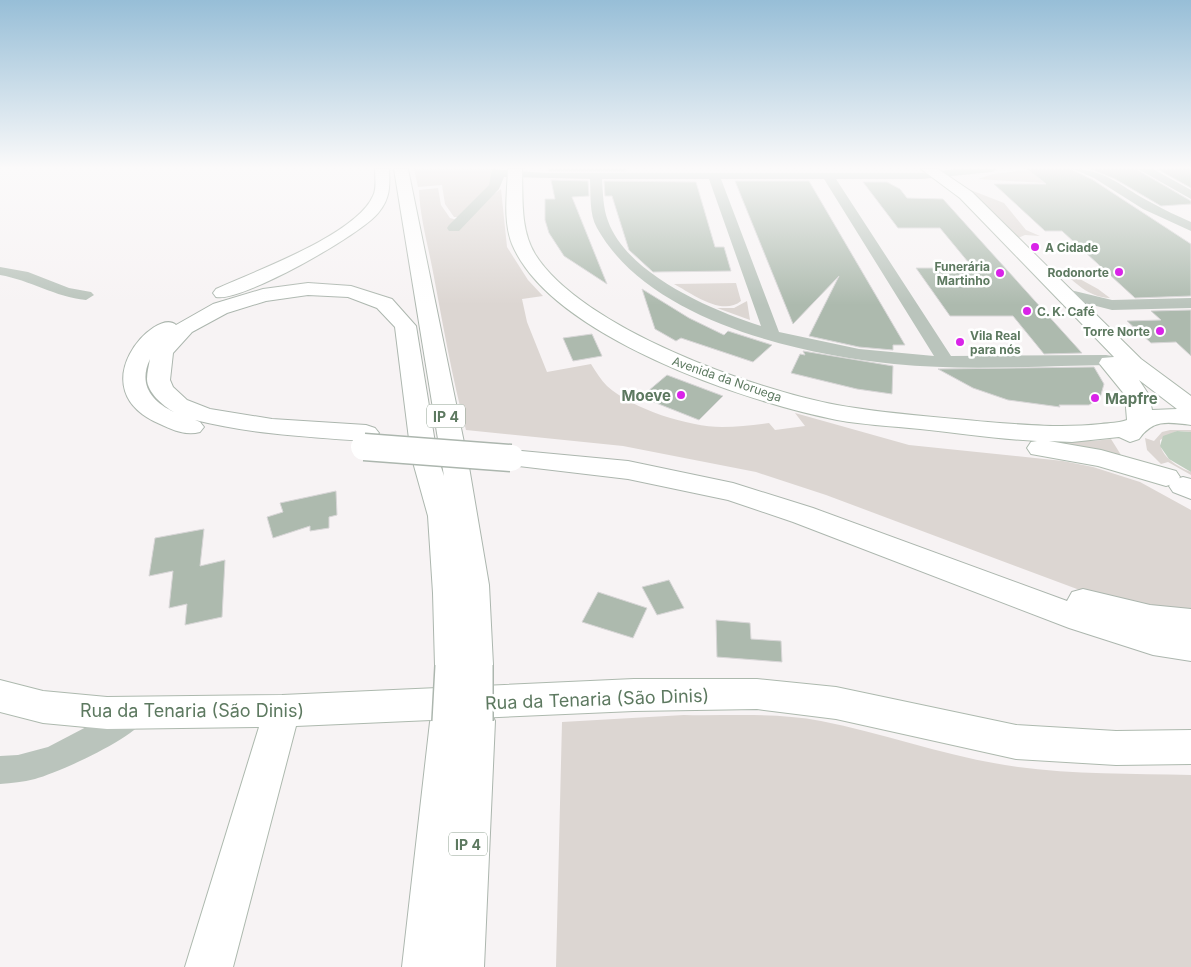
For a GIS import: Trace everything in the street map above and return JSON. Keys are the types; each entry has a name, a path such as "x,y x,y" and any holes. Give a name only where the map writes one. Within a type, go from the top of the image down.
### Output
{"main road":[{"path":"368,214 360,222 325,244 218,296 174,321 140,354 134,374 137,391 149,407 169,419 194,428 235,435 365,440 512,450 605,453 699,470 794,498 1074,598 1140,616 1176,623 1191,622"},
{"name":"IP 4","path":"399,214 464,666"},
{"name":"IP 4","path":"409,214 456,467 473,585 464,666 460,967"},
{"name":"Avenida da Noruega","path":"514,214 524,249 552,286 593,317 634,342 691,368 791,401 840,413"},
{"path":"970,214 1138,396 1141,406 1130,440 1137,454 1183,485"},
{"path":"985,214 1138,369 1191,408"},
{"path":"365,440 233,420 182,407 169,398 159,384 156,371 159,357 180,333 197,319 241,301 269,294 312,289 331,289 368,296 385,303 398,312 405,326 424,455 444,523"},
{"path":"840,413 962,427 1072,434 1135,425 1160,416 1191,418"},
{"path":"840,413 897,432 1073,452 1183,485"},
{"path":"512,450 628,470 734,492 812,518 1081,619 1153,641 1191,647"},
{"name":"Rua da Tenaria (São Dinis)","path":"0,696 43,707 78,712 138,713 282,711 634,695 757,694 836,703 1016,742 1108,747 1191,747"},
{"path":"209,967 282,711"},
{"name":"IP 4","path":"426,967 463,721"}],"street":[{"path":"454,228 468,214"},
{"path":"600,214 603,226 620,253 632,266 672,293 700,308 772,334 826,348 871,356 946,361 1106,360"},
{"path":"728,214 772,334"},
{"path":"852,214 946,361"},
{"path":"1164,214 1191,227"},
{"path":"0,270 26,276 67,293 86,296"},
{"path":"1062,293 1112,306 1191,303"},
{"path":"0,770 16,770 47,762 79,747 138,713"}],"shaded area":[{"path":"422,214 447,214 450,218 457,220 465,214 504,214 507,247 528,280 543,296 522,299 527,322 547,372 591,364 607,386 618,394 631,402 662,415 694,424 722,427 769,423 775,430 805,426 795,413 909,445 1063,461 1093,467 1140,482 1191,510 1191,610 1181,611 1085,592 826,495 756,472 623,446 466,430 456,390"},
{"path":"452,214 462,214 459,217 454,217"},
{"path":"994,214 1013,214 1026,230 1040,236 1025,235 1018,238"},
{"path":"1060,268 1098,289 1110,298 1088,292"},
{"path":"736,283 741,301 725,306 707,302 674,284"},
{"path":"747,301 750,320 717,308 734,308"},
{"path":"1191,430 1191,432 1177,431 1160,440 1166,456 1175,464 1191,472 1191,475 1168,462 1161,464 1147,450 1145,438 1154,441 1162,432"},
{"path":"1177,431 1191,432 1191,472 1169,459 1160,446 1163,436"},
{"path":"1050,439 1093,441 1111,439 1121,455 1051,442"},
{"path":"684,715 770,715 804,718 844,726 958,756 1028,768 1075,772 1191,775 1191,967 556,967 562,722"}],"building":[{"path":"545,214 579,214 607,284 564,256 549,233"},
{"path":"618,214 705,214 715,247 724,247 731,271 653,272 629,250"},
{"path":"748,214 828,214 905,345 893,345 893,350 859,347 809,336 839,276 793,324"},
{"path":"887,214 957,214 1082,353 1044,354 1013,316 950,316 916,268 973,268 940,228 898,228"},
{"path":"1027,214 1145,214 1191,244 1191,296 1135,298 1062,231 1045,231"},
{"path":"642,289 689,318 724,335 728,331 772,345 753,362 681,338 676,341 655,329"},
{"name":"Torre Norte","path":"1191,310 1191,356 1176,342 1151,343 1127,321 1161,320 1151,311"},
{"path":"592,334 602,356 573,361 563,338"},
{"path":"803,351 893,366 892,394 857,389 791,373 800,354 805,355"},
{"path":"1094,367 1104,384 1100,398 1089,405 1059,405 1060,407 1008,400 973,388 938,369"},
{"path":"667,375 723,396 699,420 641,397"},
{"path":"336,491 337,515 329,517 329,528 310,531 310,526 273,538 267,517 283,512 280,503"},
{"path":"204,529 200,566 225,560 222,617 185,625 187,604 169,608 173,571 149,576 155,538"},
{"path":"669,580 684,608 657,615 642,587"},
{"path":"598,592 647,608 633,638 582,622"},
{"path":"716,620 750,623 751,639 781,641 782,662 717,657"}],"place":[{"name":"A Cidade","path":"1035,247"},
{"name":"Rodonorte","path":"1119,272"},
{"name":"Funerária Martinho","path":"1000,273"},
{"name":"C. K. Café","path":"1027,311"},
{"name":"Torre Norte","path":"1160,331"},
{"name":"Vila Real para nós","path":"960,342"},
{"name":"Moeve","path":"681,395"},
{"name":"Mapfre","path":"1095,398"}]}
